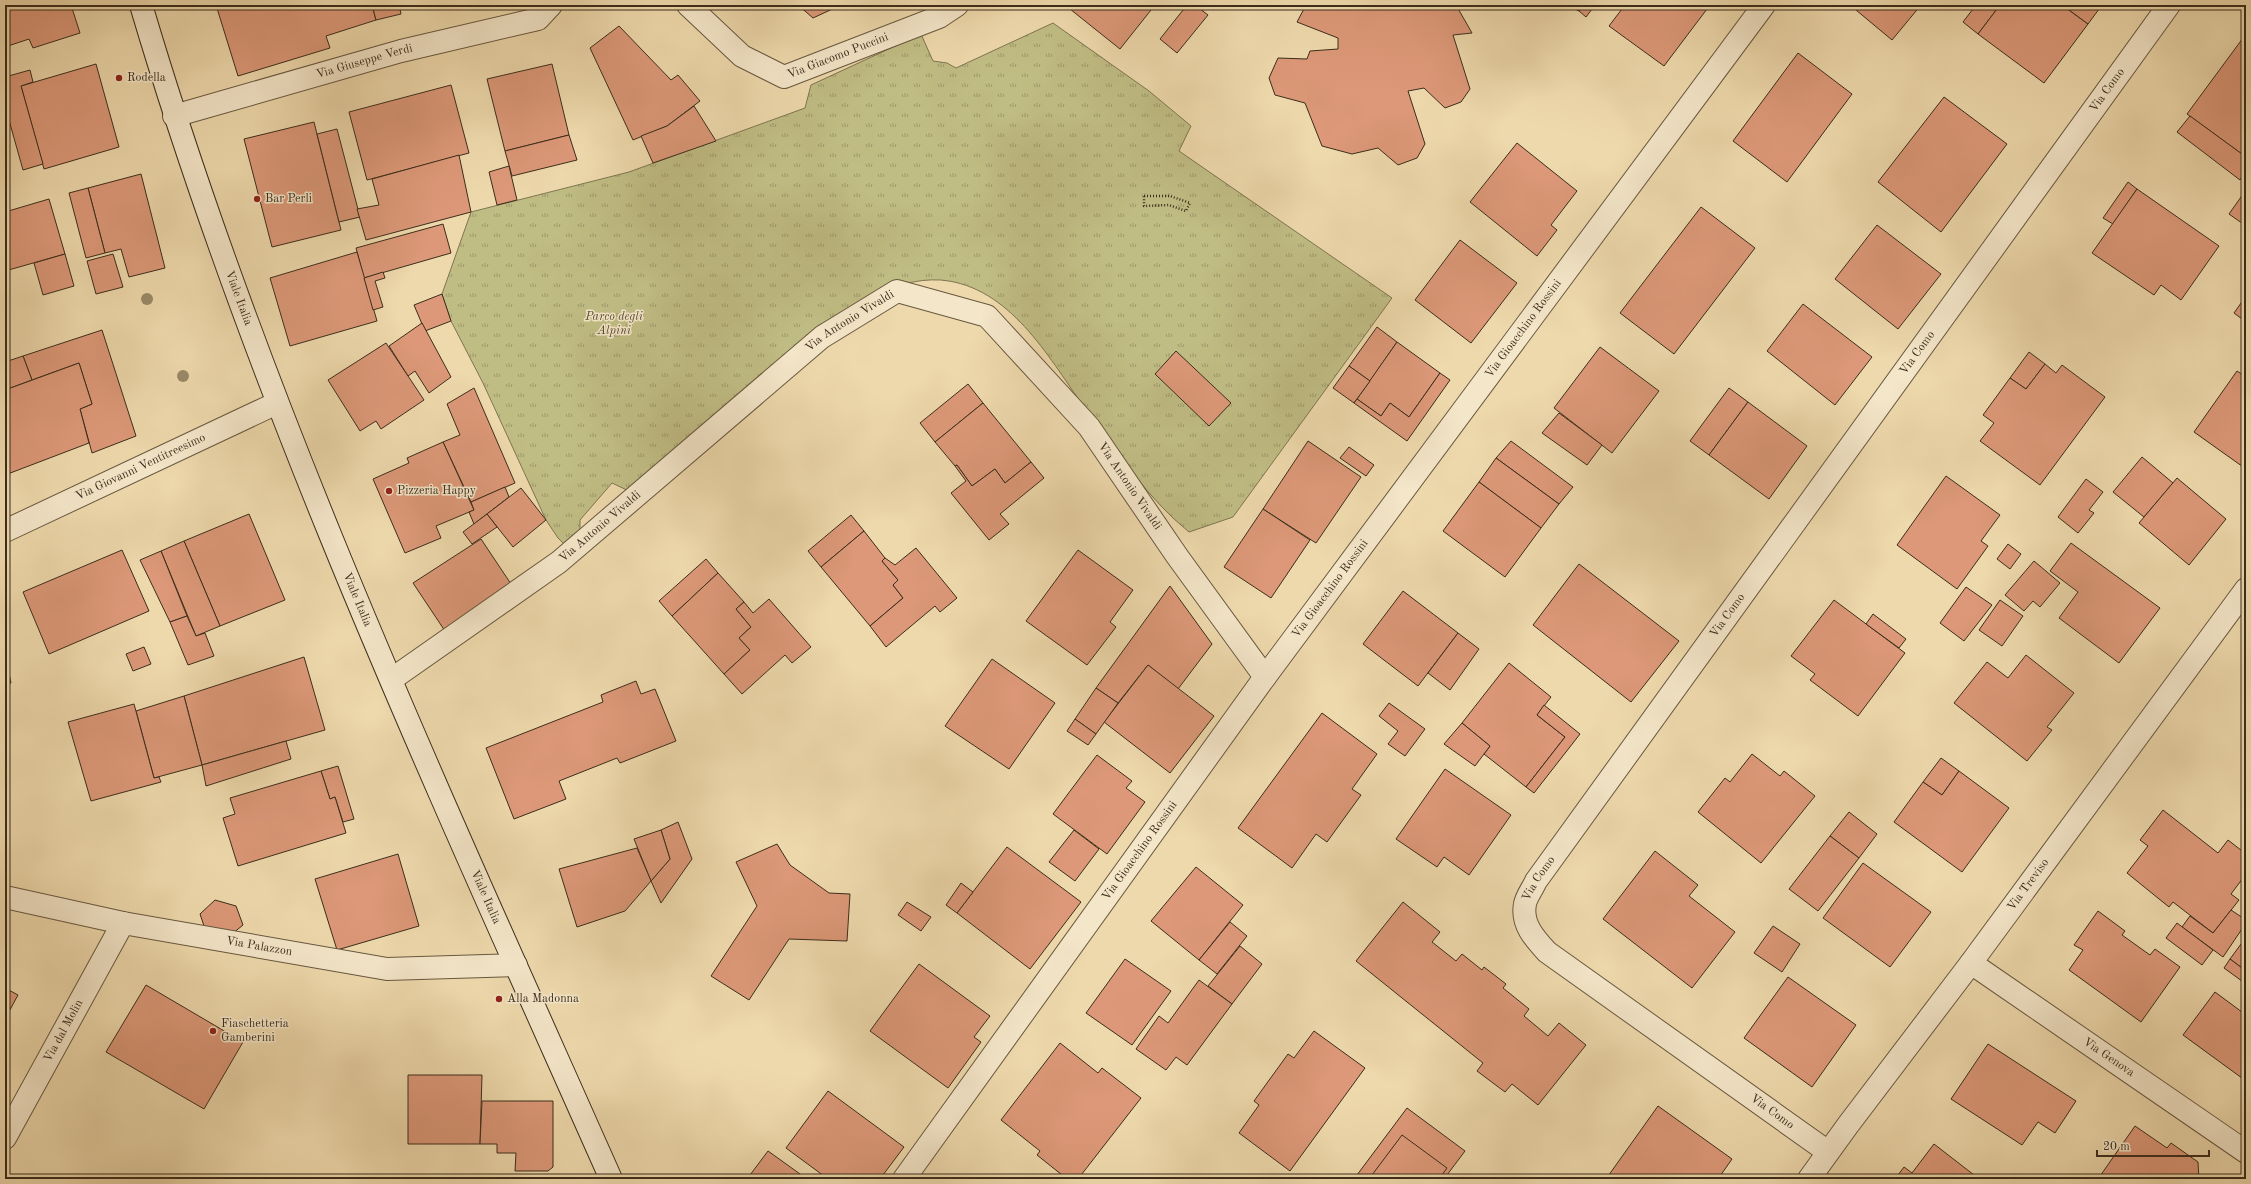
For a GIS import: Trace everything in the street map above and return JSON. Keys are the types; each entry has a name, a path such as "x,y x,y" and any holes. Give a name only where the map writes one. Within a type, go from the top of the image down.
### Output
{"street":[{"name":"Viale Italia","path":"141,5 174,116 277,403 441,799 611,1179"},
{"name":"Via Giuseppe Verdi","path":"174,116 401,51 538,20 551,5"},
{"name":"Via Giacomo Puccini","path":"688,5 742,56 784,77 939,17 957,5"},
{"name":"Via Gioacchino Rossini","path":"904,1179 1265,677 1764,5"},
{"name":"Via Como","path":"1828,1152 1548,952 1531,934 1525,917 1525,904 1536,881 2169,5"},
{"name":"Via Antonio Vivaldi","path":"392,679 559,562 822,337 897,291 987,316 1089,427 1177,556 1265,677"},
{"name":"Via Giovanni Ventitreesimo","path":"5,531 277,403"},
{"name":"Via Treviso","path":"1809,1179 1971,963 2246,589"},
{"name":"Via Palazzon","path":"5,897 123,923 387,969 516,965"},
{"name":"Via dal Molin","path":"5,1138 123,923"},
{"name":"Via Genova","path":"1971,963 2246,1152"}],"path":[{"path":"1144,196 1170,196 1190,203 1186,211 1169,205 1144,206 1144,196"}],"green space":[{"name":"Parco degli Alpini","path":"1053,23 1149,91 1191,126 1179,151 1392,298 1233,517 1189,532 1160,505 1121,458 1029,331 1012,314 993,299 972,288 949,281 932,280 914,282 880,290 631,492 612,483 580,520 580,542 566,546 558,538 546,520 483,383 451,321 442,294 471,212 629,172 805,108 811,85 921,34 933,61 947,63 956,68"}],"building":[{"path":"5,5 71,5 80,33 33,48 29,39 5,47"},
{"path":"216,5 372,5 376,20 326,36 330,48 238,76"},
{"path":"372,5 399,5 401,14 376,20"},
{"path":"798,5 841,5 813,18"},
{"path":"1065,5 1155,5 1120,49"},
{"path":"1187,5 1195,5 1208,15 1177,53 1160,39"},
{"path":"1306,5 1456,5 1472,33 1453,35 1470,89 1461,102 1445,108 1424,88 1408,91 1425,144 1417,158 1398,165 1378,148 1352,154 1322,146 1305,103 1275,95 1269,78 1278,58 1307,59 1310,51 1338,49 1338,38 1297,22"},
{"path":"1566,5 1583,5 1579,11"},
{"path":"1583,5 1595,5 1586,17 1579,11"},
{"path":"1625,5 1710,5 1664,66 1609,26"},
{"path":"1850,5 1921,5 1892,40"},
{"path":"1976,5 2000,5 1978,34 1963,22"},
{"path":"2000,5 2062,5 2088,24 2044,83 1978,34"},
{"path":"2067,5 2102,5 2088,24 2065,7"},
{"path":"619,26 671,80 678,75 700,101 667,126 633,140 590,48"},
{"path":"2243,38 2246,41 2246,157 2187,114"},
{"path":"1798,53 1852,94 1787,182 1733,141"},
{"path":"96,64 119,147 44,169 21,86"},
{"path":"552,64 569,135 505,151 487,79"},
{"path":"30,70 33,82 21,86 43,164 23,170 5,106 5,77"},
{"path":"451,85 469,153 367,180 349,112"},
{"path":"1944,97 2007,144 1941,232 1878,182"},
{"path":"694,106 716,141 653,163 641,136 667,126"},
{"path":"2190,116 2246,157 2246,171 2240,180 2177,132"},
{"path":"314,122 341,230 272,247 244,139"},
{"path":"337,129 360,217 339,222 317,134"},
{"path":"569,135 577,160 512,176 505,151"},
{"path":"1517,143 1577,191 1551,225 1557,230 1537,256 1470,202"},
{"path":"459,155 471,212 366,240 357,209 379,205 372,179"},
{"path":"509,166 517,200 497,205 489,172"},
{"path":"141,174 165,268 129,277 121,249 105,253 88,188"},
{"path":"2128,182 2137,189 2113,224 2103,218"},
{"path":"88,188 105,253 86,258 69,193"},
{"path":"2137,189 2219,246 2181,300 2161,285 2154,295 2092,253"},
{"path":"2246,190 2246,226 2229,214"},
{"path":"49,199 65,254 5,271 5,212"},
{"path":"1701,207 1755,248 1674,354 1620,313"},
{"path":"443,224 451,253 364,278 356,248"},
{"path":"1877,225 1941,274 1898,329 1835,279"},
{"path":"1460,240 1517,283 1471,343 1415,300"},
{"path":"357,252 377,321 290,346 270,278"},
{"path":"65,254 74,286 43,295 34,263"},
{"path":"113,254 123,287 96,294 87,261"},
{"path":"383,272 385,278 375,281 383,307 373,310 364,278"},
{"path":"442,294 451,321 425,331 414,305"},
{"path":"2246,296 2246,322 2234,313"},
{"path":"1803,304 1872,357 1835,405 1767,351"},
{"path":"422,323 451,377 429,393 415,371 408,376 389,346"},
{"path":"1377,327 1397,342 1370,381 1349,366"},
{"path":"102,330 136,436 92,453 80,409 92,404 79,363 32,380 23,356"},
{"path":"1397,342 1440,373 1409,417 1390,403 1381,416 1357,399"},
{"path":"386,343 424,400 381,429 376,421 360,431 328,380"},
{"path":"1600,347 1659,391 1612,453 1554,408"},
{"path":"1176,351 1231,403 1209,426 1155,374"},
{"path":"2029,352 2045,364 2026,389 2010,378"},
{"path":"23,356 32,380 5,390 5,362"},
{"path":"79,363 92,404 80,409 89,443 5,475 5,390"},
{"path":"2045,364 2056,373 2062,365 2105,397 2040,485 1980,441 1994,423 1983,415 2010,378 2026,389"},
{"path":"1349,366 1370,381 1354,403 1333,388"},
{"path":"2237,371 2246,377 2246,469 2194,432"},
{"path":"1440,373 1450,380 1407,441 1354,403 1357,399 1381,416 1390,403 1409,417"},
{"path":"968,384 983,403 935,442 920,423"},
{"path":"474,388 515,483 471,502 443,442 460,435 447,404"},
{"path":"1729,388 1748,402 1709,455 1690,441"},
{"path":"1748,402 1807,446 1769,499 1709,455"},
{"path":"983,403 1031,462 1005,483 995,469 972,486 957,465 955,466 935,442"},
{"path":"1559,413 1602,445 1587,465 1542,433"},
{"path":"1308,441 1361,477 1316,543 1263,509"},
{"path":"1511,441 1573,487 1559,504 1496,458"},
{"path":"443,442 474,510 436,526 441,538 405,553 373,479 409,463 407,458"},
{"path":"1349,447 1374,465 1366,476 1340,458"},
{"path":"2142,457 2173,483 2144,517 2113,492"},
{"path":"1496,458 1559,504 1541,528 1479,482"},
{"path":"1031,462 1044,478 1000,514 1009,524 989,540 951,493 966,481 955,466 957,465 972,486 995,469 1005,483"},
{"path":"1946,476 2000,515 1981,541 1988,546 1957,589 1897,545"},
{"path":"2177,478 2226,519 2189,565 2139,523"},
{"path":"2086,479 2103,492 2089,510 2094,513 2078,533 2058,517"},
{"path":"1479,482 1541,528 1505,577 1443,531"},
{"path":"505,487 509,497 474,524 469,512 474,510 471,502"},
{"path":"521,488 546,520 513,547 487,514"},
{"path":"1263,509 1310,540 1271,598 1224,567"},
{"path":"249,514 285,600 220,626 184,541"},
{"path":"487,514 497,527 472,544 463,532"},
{"path":"851,515 864,531 821,567 808,551"},
{"path":"864,531 885,558 882,561 898,580 893,585 903,598 870,626 821,567"},
{"path":"481,539 513,587 445,631 413,583"},
{"path":"184,541 220,626 196,636 161,551"},
{"path":"2071,543 2160,608 2119,663 2059,618 2078,592 2050,571"},
{"path":"2008,544 2021,554 2010,569 1997,559"},
{"path":"916,548 957,598 940,612 935,606 886,647 870,626 903,598 893,585 898,580 882,561 885,558 895,565"},
{"path":"122,550 149,611 49,654 23,592"},
{"path":"1078,550 1133,590 1110,622 1116,627 1087,665 1026,621"},
{"path":"161,551 187,616 170,622 140,560"},
{"path":"706,559 718,573 672,616 659,601"},
{"path":"2034,561 2060,583 2040,607 2033,601 2024,611 2005,595"},
{"path":"1579,564 1679,641 1631,702 1533,625"},
{"path":"718,573 744,602 736,609 751,627 739,638 750,650 724,674 672,616"},
{"path":"1170,586 1212,644 1178,689 1148,665 1118,703 1096,688"},
{"path":"1966,587 1992,605 1964,641 1940,623"},
{"path":"1403,591 1458,633 1418,686 1363,644"},
{"path":"769,599 811,647 792,663 785,655 742,694 724,674 750,650 739,638 751,627 736,609 744,602 753,613"},
{"path":"1834,600 1905,653 1858,716 1810,680 1815,674 1791,656"},
{"path":"2000,600 2023,616 2002,646 1979,630"},
{"path":"1873,614 1906,639 1899,648 1866,624"},
{"path":"187,616 196,636 205,633 214,656 188,665 170,622"},
{"path":"1458,633 1479,649 1450,690 1428,673"},
{"path":"144,647 151,664 133,671 126,654"},
{"path":"5,654 11,683 5,684"},
{"path":"2026,655 2074,693 2047,727 2052,730 2027,761 1954,703 1987,662 2008,678"},
{"path":"304,657 325,730 202,765 184,696"},
{"path":"992,659 1055,703 1009,769 945,726"},
{"path":"1509,663 1551,697 1537,715 1565,737 1526,787 1484,754 1490,746 1462,723"},
{"path":"1148,665 1214,716 1170,773 1104,722"},
{"path":"636,681 641,694 655,689 676,741 620,763 617,758 559,781 566,799 514,819 486,748 603,702 601,695"},
{"path":"1096,688 1118,703 1096,734 1075,719"},
{"path":"184,696 202,765 154,778 136,711"},
{"path":"1389,703 1425,729 1405,756 1388,744 1398,731 1379,716"},
{"path":"134,704 154,778 159,777 161,782 91,801 68,722"},
{"path":"1544,705 1580,734 1534,793 1526,787 1565,737 1537,715"},
{"path":"1322,713 1377,754 1352,789 1361,795 1327,842 1316,834 1292,868 1238,828"},
{"path":"1075,719 1096,734 1088,745 1067,731"},
{"path":"1462,723 1490,746 1475,766 1444,744"},
{"path":"286,741 291,759 206,786 202,765"},
{"path":"1752,754 1780,776 1784,771 1815,796 1761,863 1698,812 1725,778 1730,782"},
{"path":"1097,755 1132,781 1126,788 1145,802 1107,854 1053,814"},
{"path":"1941,758 1959,771 1942,795 1923,782"},
{"path":"338,766 354,819 343,822 335,797 330,799 321,771"},
{"path":"1445,769 1511,815 1469,875 1444,857 1437,867 1396,839"},
{"path":"321,771 330,799 335,797 346,833 238,866 223,818 235,814 230,798"},
{"path":"1959,771 2009,808 1962,872 1894,822 1923,782 1942,795"},
{"path":"5,775 9,776 5,789"},
{"path":"2163,810 2218,853 2228,840 2246,854 2246,874 2231,894 2239,900 2213,933 2173,902 2169,907 2127,873 2148,846 2140,840"},
{"path":"1849,812 1877,834 1859,858 1830,836"},
{"path":"678,822 692,859 661,903 651,881 670,859 661,830"},
{"path":"661,830 670,859 651,881 634,839"},
{"path":"1074,830 1099,849 1075,881 1049,862"},
{"path":"1830,836 1859,858 1818,911 1789,889"},
{"path":"777,844 790,865 829,893 850,894 847,941 789,939 749,1000 711,976 757,906 736,862"},
{"path":"1007,847 1081,902 1030,969 957,913"},
{"path":"637,848 651,881 625,911 577,927 559,869"},
{"path":"1655,851 1698,885 1689,896 1735,932 1692,988 1603,919"},
{"path":"398,854 419,926 337,950 315,879"},
{"path":"1863,863 1931,912 1890,967 1823,918"},
{"path":"1196,867 1243,905 1199,960 1151,921"},
{"path":"961,883 973,892 957,913 946,905"},
{"path":"215,900 236,906 243,925 227,938 206,932 200,914"},
{"path":"907,902 931,917 921,931 898,915"},
{"path":"1403,902 1440,932 1432,942 1456,961 1462,954 1482,970 1484,967 1506,984 1503,988 1529,1009 1524,1016 1548,1036 1559,1023 1586,1045 1538,1105 1512,1084 1505,1092 1477,1071 1483,1063 1356,961"},
{"path":"2231,910 2246,920 2246,923 2223,957 2182,927 2190,916 2213,933"},
{"path":"2098,911 2125,931 2122,935 2150,955 2155,949 2180,967 2141,1022 2069,970 2083,950 2074,945"},
{"path":"1230,922 1247,936 1217,974 1199,960"},
{"path":"2177,923 2213,950 2202,965 2166,938"},
{"path":"1773,926 1800,944 1782,972 1754,953"},
{"path":"2244,940 2246,941 2246,971 2230,959"},
{"path":"1240,946 1262,964 1232,1004 1208,986"},
{"path":"1125,959 1171,991 1132,1045 1086,1013"},
{"path":"2230,959 2246,971 2246,984 2224,968"},
{"path":"919,964 990,1016 974,1037 981,1042 948,1088 870,1031"},
{"path":"1788,977 1856,1025 1812,1087 1744,1038"},
{"path":"1199,980 1232,1004 1187,1065 1176,1057 1166,1070 1136,1049 1159,1016 1168,1023"},
{"path":"146,985 243,1042 204,1109 106,1052"},
{"path":"5,988 18,995 5,1019"},
{"path":"2215,992 2246,1015 2246,1081 2183,1035"},
{"path":"1314,1031 1365,1068 1290,1171 1239,1133 1259,1105 1254,1101 1288,1054 1294,1058"},
{"path":"1060,1043 1098,1073 1102,1068 1141,1098 1078,1179 1067,1179 1037,1155 1040,1151 1001,1120"},
{"path":"1988,1044 2076,1101 2055,1133 2038,1122 2022,1145 1951,1099"},
{"path":"408,1075 482,1075 480,1144 408,1144"},
{"path":"828,1091 904,1147 880,1179 828,1179 786,1148"},
{"path":"482,1101 553,1101 553,1167 548,1171 515,1171 516,1153 497,1153 497,1144 480,1144"},
{"path":"1658,1106 1732,1159 1718,1179 1606,1179"},
{"path":"1407,1108 1465,1151 1444,1179 1354,1179"},
{"path":"2135,1126 2167,1148 2171,1143 2198,1162 2199,1179 2098,1179"},
{"path":"1402,1135 1447,1168 1439,1179 1369,1179"},
{"path":"1934,1144 1974,1175 1971,1179 1895,1179 1904,1167 1912,1173"},
{"path":"768,1151 807,1179 756,1179 750,1175"}],"place":[{"name":"Rodella","path":"119,78"},
{"name":"Bar Perli","path":"257,199"},
{"name":"Pizzeria Happy","path":"389,491"},
{"name":"Alla Madonna","path":"499,999"},
{"name":"Fiaschetteria Gamberini","path":"213,1031"}]}
